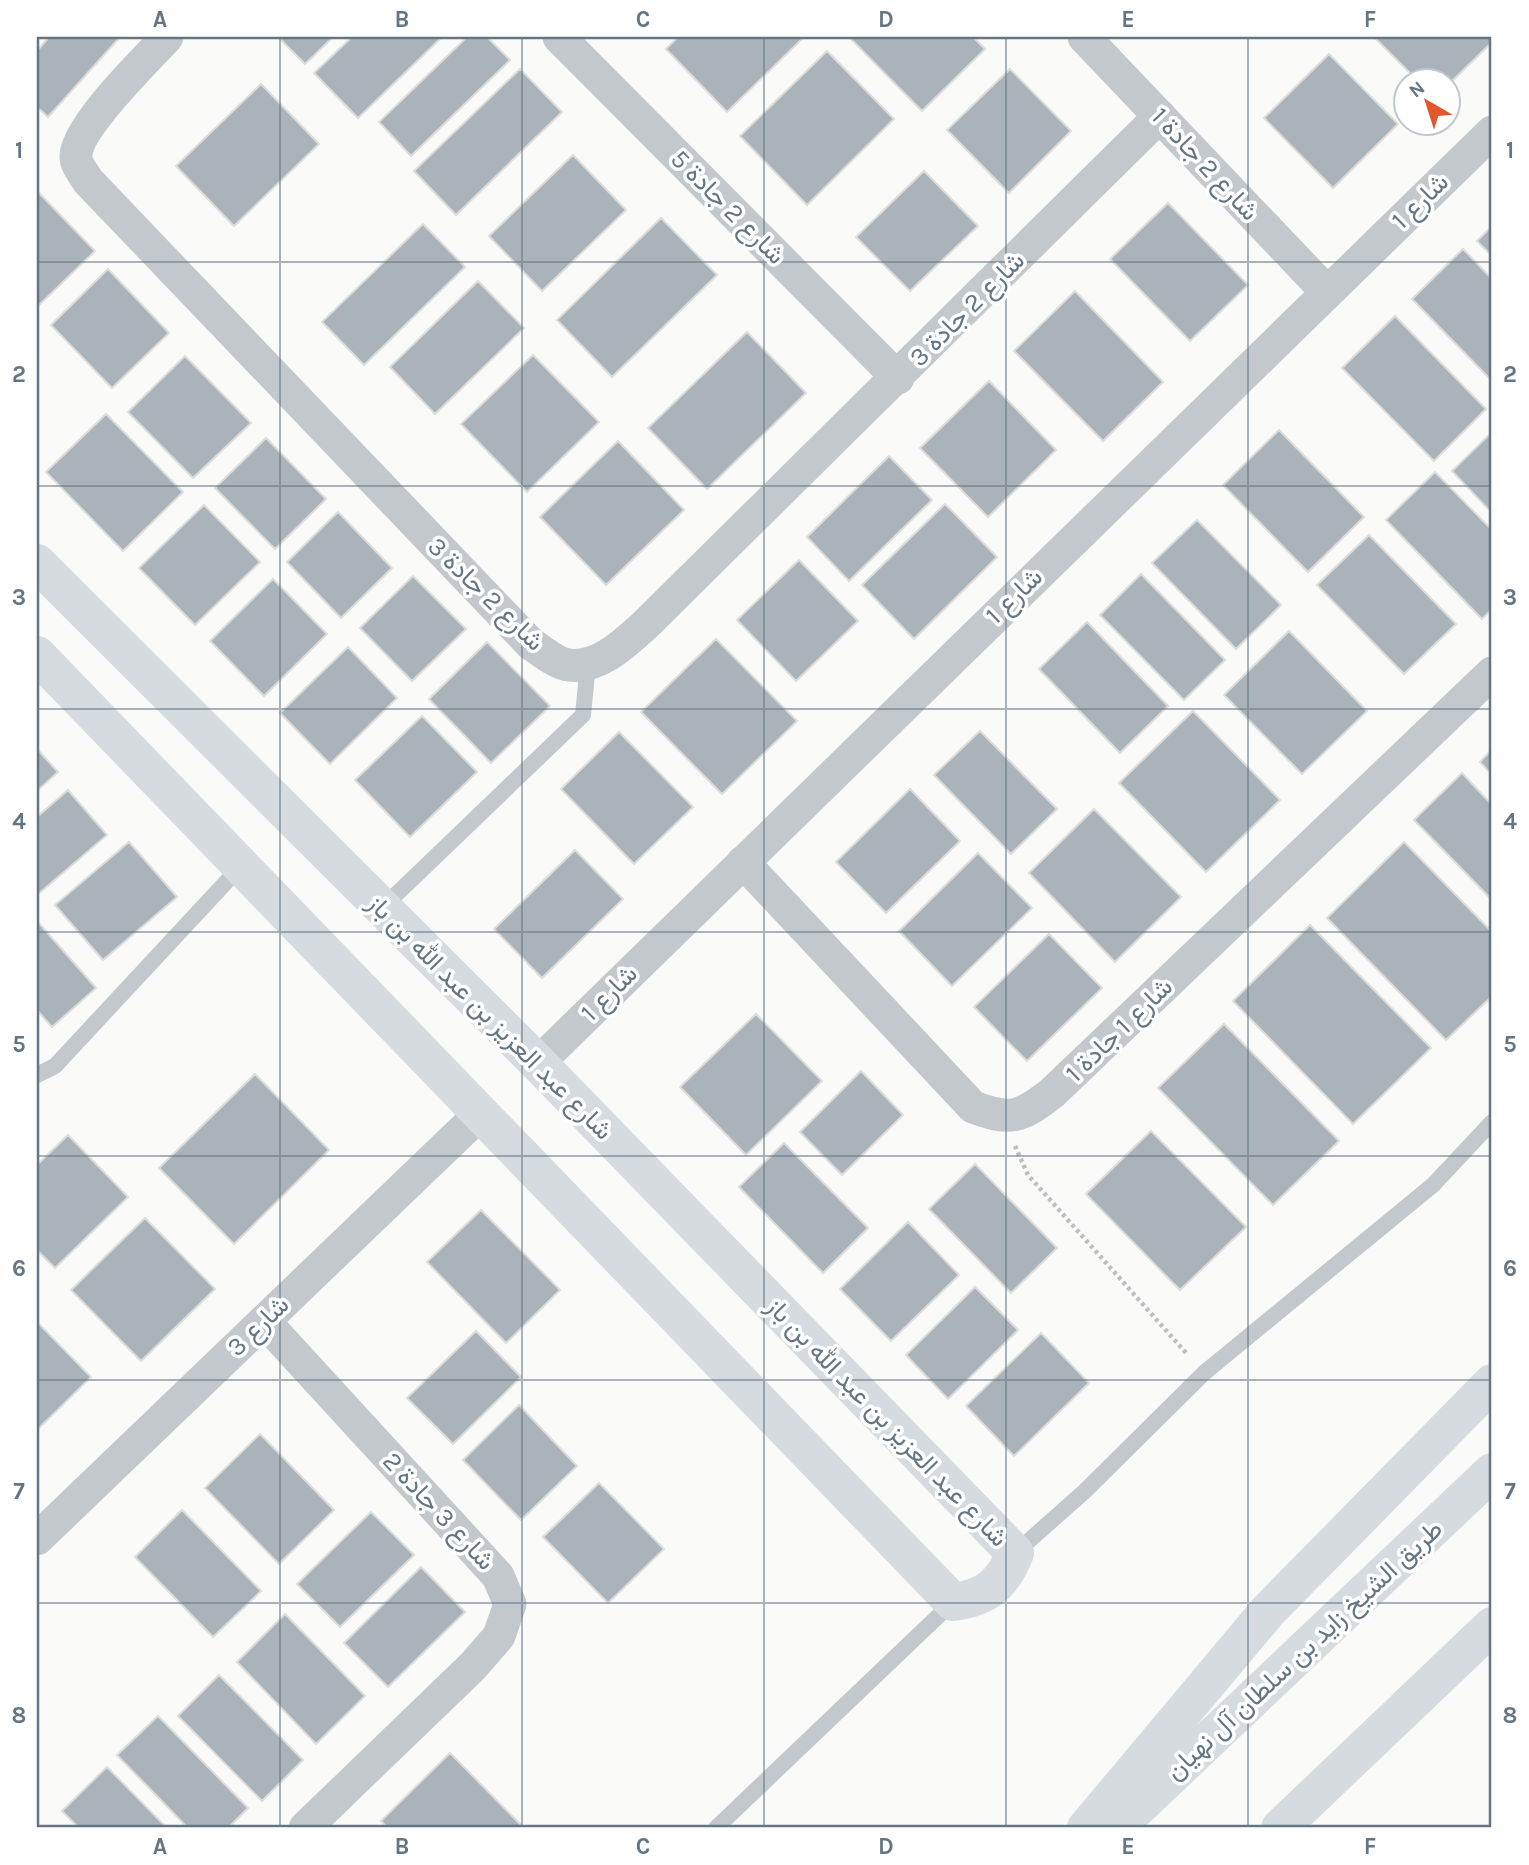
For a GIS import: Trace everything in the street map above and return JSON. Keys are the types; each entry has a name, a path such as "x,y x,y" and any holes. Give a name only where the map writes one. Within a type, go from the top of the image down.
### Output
{"main road":[{"name":"شارع عبد العزيز بن عبد الله بن باز","path":"37,563 538,1063 1014,1553 1007,1573 993,1589 974,1599 953,1602"},
{"path":"37,655 953,1602"},
{"path":"1086,1828 1268,1611 1492,1383"},
{"name":"طريق الشيخ زايد بن سلطان آل نهيان","path":"1116,1828 1492,1472"},
{"path":"1280,1828 1492,1626"},
{"path":"1448,1668 1492,1634"}],"street":[{"name":"شارع 2 جادة 3","path":"167,37 99,113 78,142 76,160 88,181 531,644 567,665 588,664 616,650 645,625 898,378 1160,116"},
{"name":"شارع 2 جادة 5","path":"559,37 898,378"},
{"name":"شارع 2 جادة 1","path":"1084,37 1325,291"},
{"name":"شارع 1","path":"538,1063 1325,291 1492,132"},
{"name":"شارع 1 جادة 1","path":"743,862 973,1107 996,1115 1014,1117 1031,1110 1052,1093 1492,673"},
{"name":"شارع 3","path":"37,1539 480,1114"},
{"name":"شارع 3 جادة 2","path":"264,1321 498,1576 510,1604 499,1636 472,1666 304,1828"}],"lane":[{"path":"382,908 583,715 588,664"},
{"path":"37,1074 55,1066 242,865"},
{"path":"1014,1553 1085,1491 1204,1373 1433,1185 1492,1122"},
{"path":"716,1828 953,1602"}],"path":[{"path":"1013,1141 1028,1175 1204,1373"}],"building":[{"path":"49,37 120,37 48,117 37,107 37,51"},
{"path":"278,37 333,37 305,64"},
{"path":"352,37 442,37 358,118 314,73"},
{"path":"467,37 487,37 510,60 411,156 379,122"},
{"path":"678,37 804,37 727,112 666,49"},
{"path":"849,37 973,37 985,49 922,111"},
{"path":"1374,37 1492,37 1492,42 1462,71 1462,66 1403,66"},
{"path":"827,51 894,119 807,205 740,136"},
{"path":"1329,54 1392,118 1392,130 1333,188 1264,118"},
{"path":"520,69 562,112 456,215 414,171"},
{"path":"1010,69 1071,131 1009,193 947,130"},
{"path":"261,84 319,144 234,226 176,166"},
{"path":"573,155 626,210 542,291 489,236"},
{"path":"924,171 978,226 910,291 856,237"},
{"path":"37,193 95,251 37,307"},
{"path":"1168,203 1248,285 1190,341 1110,259"},
{"path":"661,218 717,275 612,377 557,320"},
{"path":"423,224 465,267 364,365 322,322"},
{"path":"1492,226 1492,256 1477,241"},
{"path":"1463,249 1492,279 1492,381 1412,299"},
{"path":"108,269 169,333 112,388 51,325"},
{"path":"478,281 524,328 435,414 390,367"},
{"path":"1075,291 1163,382 1103,441 1014,351"},
{"path":"1395,316 1486,409 1434,461 1342,368"},
{"path":"747,332 806,393 707,489 648,428"},
{"path":"533,355 599,422 527,492 461,424"},
{"path":"185,356 251,423 193,478 128,412"},
{"path":"989,381 1056,450 988,517 920,448"},
{"path":"106,414 183,492 123,551 46,472"},
{"path":"1279,430 1364,517 1308,572 1223,485"},
{"path":"1492,432 1492,513 1452,471"},
{"path":"266,438 326,499 275,549 215,488"},
{"path":"618,441 684,510 606,585 540,517"},
{"path":"889,456 932,500 849,581 807,537"},
{"path":"1435,472 1492,530 1492,609 1482,619 1386,520"},
{"path":"945,504 997,557 914,639 862,585"},
{"path":"204,505 260,562 195,625 139,568"},
{"path":"338,512 392,568 341,618 287,562"},
{"path":"1197,520 1281,605 1236,649 1152,563"},
{"path":"1369,535 1456,624 1404,674 1317,585"},
{"path":"799,560 858,621 796,681 737,620"},
{"path":"1141,574 1225,660 1184,700 1100,615"},
{"path":"413,576 466,629 412,681 360,628"},
{"path":"273,579 327,634 264,696 210,641"},
{"path":"1087,622 1168,706 1120,753 1039,669"},
{"path":"1289,631 1367,711 1302,774 1224,695"},
{"path":"716,639 797,721 722,794 641,712"},
{"path":"487,642 550,706 491,763 429,699"},
{"path":"348,647 397,698 330,764 280,713"},
{"path":"1193,711 1280,800 1206,872 1119,783"},
{"path":"422,716 477,772 410,837 355,780"},
{"path":"980,731 1057,809 1011,854 934,775"},
{"path":"619,732 693,807 634,864 561,789"},
{"path":"37,749 58,772 37,791"},
{"path":"1492,749 1492,775 1480,762"},
{"path":"1462,773 1492,805 1492,900 1414,820"},
{"path":"910,789 960,841 886,913 836,862"},
{"path":"68,790 107,835 37,895 37,817"},
{"path":"1094,809 1181,897 1115,962 1029,873"},
{"path":"129,842 177,897 103,960 55,905"},
{"path":"1404,842 1492,932 1492,996 1446,1040 1327,918"},
{"path":"575,850 623,899 542,978 494,929"},
{"path":"978,853 1032,908 952,986 899,931"},
{"path":"37,921 96,988 52,1027 37,1010"},
{"path":"1310,925 1431,1048 1353,1124 1233,1001"},
{"path":"1049,934 1102,988 1027,1061 974,1007"},
{"path":"756,1014 822,1081 746,1155 680,1087"},
{"path":"1224,1024 1339,1141 1273,1205 1158,1088"},
{"path":"861,1071 903,1115 842,1175 800,1132"},
{"path":"255,1074 329,1150 234,1244 159,1168"},
{"path":"1151,1131 1246,1227 1180,1290 1086,1194"},
{"path":"68,1135 128,1197 55,1268 37,1250 37,1165"},
{"path":"784,1143 868,1228 823,1273 739,1187"},
{"path":"975,1164 1057,1248 1011,1293 929,1209"},
{"path":"481,1210 560,1290 506,1343 427,1262"},
{"path":"145,1218 215,1289 141,1361 71,1290"},
{"path":"908,1222 959,1275 891,1341 840,1289"},
{"path":"975,1287 1018,1330 948,1399 906,1355"},
{"path":"39,1324 91,1377 37,1430 37,1326"},
{"path":"476,1331 521,1377 453,1444 407,1398"},
{"path":"1041,1333 1089,1383 1014,1456 966,1406"},
{"path":"519,1405 577,1466 521,1520 463,1460"},
{"path":"260,1434 334,1510 279,1564 205,1488"},
{"path":"599,1483 664,1549 608,1603 543,1537"},
{"path":"182,1510 261,1591 213,1637 135,1557"},
{"path":"371,1512 414,1555 340,1627 297,1584"},
{"path":"421,1567 465,1612 388,1687 344,1643"},
{"path":"285,1614 365,1696 316,1744 237,1662"},
{"path":"219,1675 303,1760 262,1801 178,1716"},
{"path":"158,1716 248,1808 228,1828 188,1828 117,1755"},
{"path":"450,1753 524,1828 388,1828 381,1821"},
{"path":"107,1767 167,1828 79,1828 62,1811"}]}
